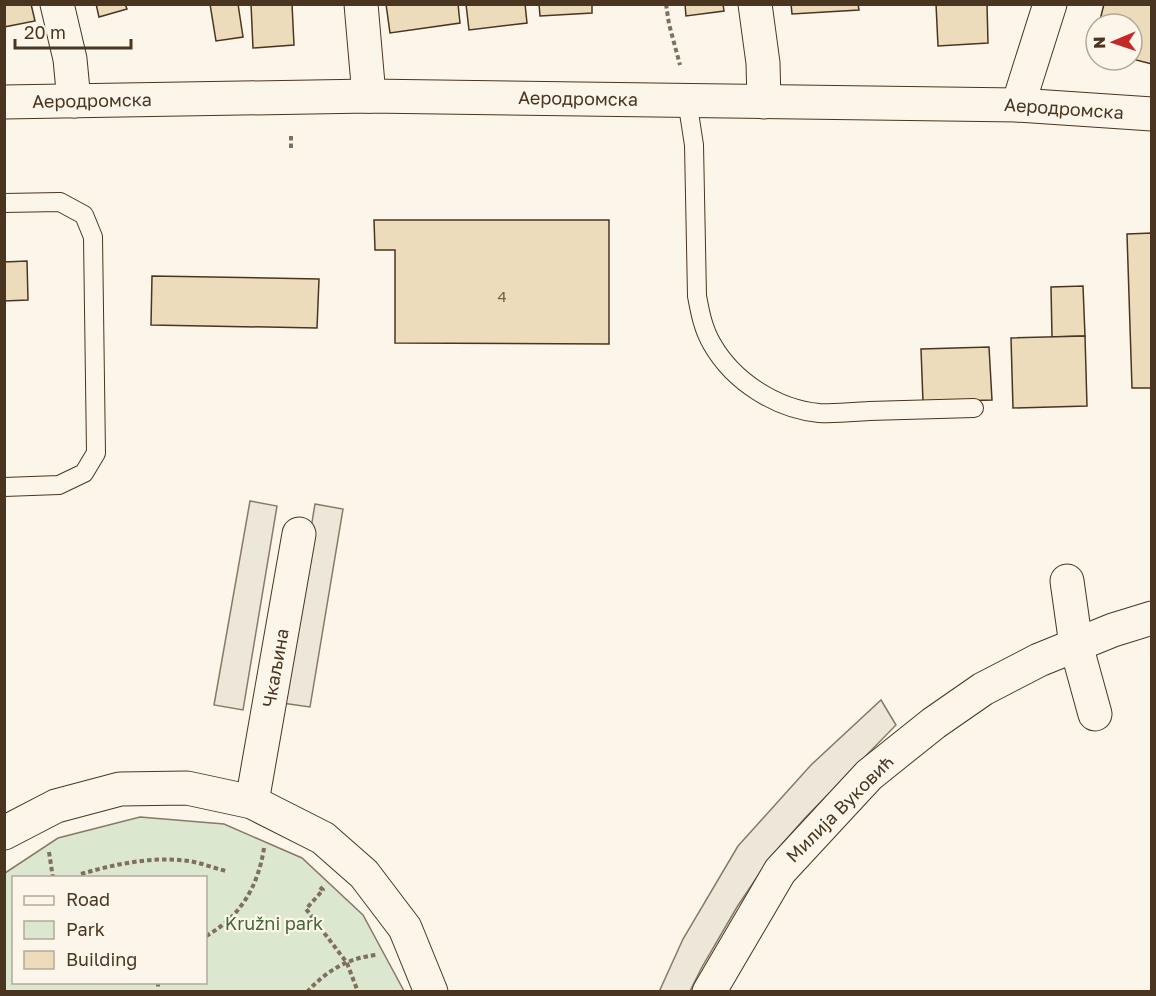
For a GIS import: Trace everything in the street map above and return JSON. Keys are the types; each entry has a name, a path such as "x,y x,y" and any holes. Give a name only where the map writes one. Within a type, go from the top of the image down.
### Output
{"street":[{"path":"57,4 70,59 74,101"},
{"path":"361,4 369,96"},
{"path":"755,4 763,63 764,102"},
{"path":"1018,105 1050,4"},
{"name":"Аеродромска","path":"4,102 369,96 1018,105 1152,114"},
{"name":"Чкаљина","path":"252,802 299,534"},
{"path":"1067,581 1076,645 1095,714"},
{"name":"Милија Вуковић","path":"709,992 780,871 869,775 934,723 983,689 1039,660 1113,630 1152,618"},
{"path":"4,833 56,806 120,789 187,788 252,802 323,838 364,874 405,928 431,992"}],"lane":[{"path":"687,100 694,145 697,296 700,312 712,345 744,382 764,395 793,407 819,413 974,408"},
{"path":"4,203 60,202 84,215 93,237 96,453 84,473 59,485 4,487"}],"path":[{"path":"666,4 687,100"},
{"path":"207,935 222,927 238,912 252,888 262,860 265,841"},
{"path":"48,844 53,876"},
{"path":"81,874 109,866 149,861 189,861 226,871"},
{"path":"317,884 323,890 306,909 347,963 358,992"},
{"path":"307,992 331,969 365,956 384,954"}],"green space":[{"name":"Kružni park","path":"140,817 224,824 302,858 363,915 404,991 5,991 5,873 58,838"}],"shaded area":[{"path":"250,501 277,506 243,710 214,705"},
{"path":"315,504 343,509 310,707 282,703"},
{"path":"881,700 896,725 805,818 769,859 737,907 690,991 659,992 683,939 738,846 811,765"}],"building":[{"path":"4,4 31,4 35,21 4,27"},
{"path":"96,4 125,4 127,9 99,17"},
{"path":"210,4 238,4 243,37 216,41"},
{"path":"251,4 292,4 294,45 253,48"},
{"path":"386,4 458,4 460,23 390,33"},
{"path":"466,4 525,4 527,23 469,30"},
{"path":"539,4 592,4 592,13 540,16"},
{"path":"685,4 723,4 724,11 686,16"},
{"path":"791,4 858,4 859,10 792,14"},
{"path":"936,4 987,4 988,43 938,46"},
{"path":"1104,4 1152,4 1152,64 1144,62 1144,12 1102,12"},
{"path":"374,220 609,220 609,344 395,343 395,250 375,250"},
{"path":"1152,233 1152,388 1132,388 1127,234"},
{"path":"27,261 28,300 4,301 4,262"},
{"path":"152,276 319,279 317,328 151,325"},
{"path":"1083,286 1085,336 1052,337 1051,287"},
{"path":"1085,336 1087,406 1013,408 1011,338"},
{"path":"989,347 992,400 923,402 921,349"}]}
